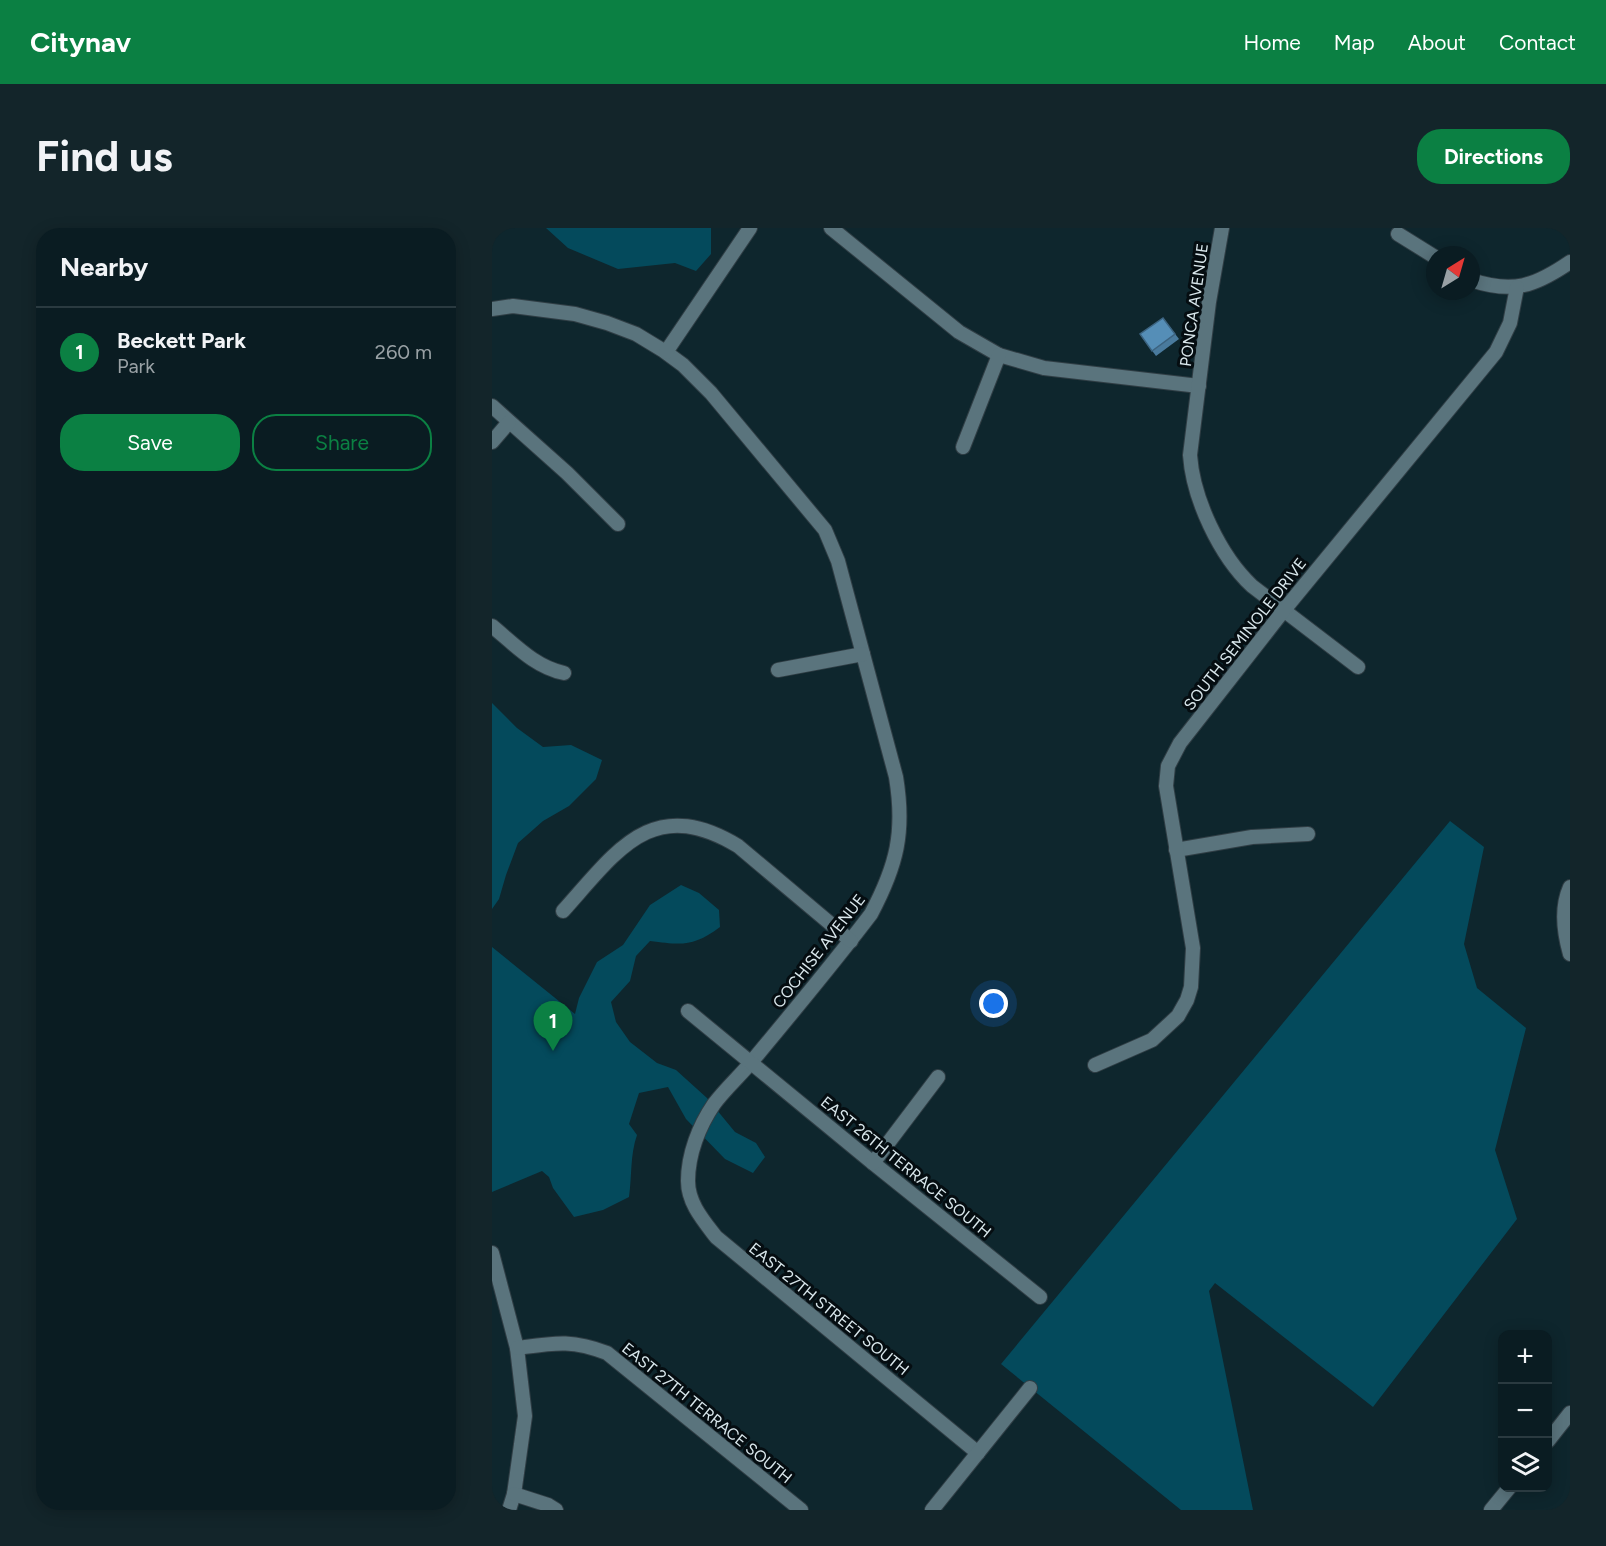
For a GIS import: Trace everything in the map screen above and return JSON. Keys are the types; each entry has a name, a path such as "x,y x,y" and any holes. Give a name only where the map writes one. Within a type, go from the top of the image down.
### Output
{"street":[{"path":"666,352 750,228"},
{"path":"831,228 959,332 999,355 1044,368 1199,386"},
{"name":"PONCA AVENUE","path":"1222,228 1209,303 1190,456 1191,474 1196,492 1214,530 1238,572 1284,610"},
{"path":"1398,234 1426,251"},
{"path":"1480,283 1517,287 1545,279 1570,262"},
{"name":"SOUTH SEMINOLE DRIVE","path":"1095,1065 1152,1041 1178,1016 1191,987 1193,948 1166,786 1168,766 1180,743 1284,610 1496,352 1510,323 1517,287"},
{"name":"COCHISE AVENUE","path":"492,309 513,306 575,314 636,334 683,365 711,393 825,530 838,561 896,777 900,802 900,826 896,857 886,887 871,914 851,941 752,1062 714,1104 696,1139 689,1173"},
{"path":"963,447 999,355"},
{"path":"492,406 567,473 618,524"},
{"path":"492,442 509,422"},
{"path":"1284,610 1358,667"},
{"path":"492,626 536,663 564,674"},
{"path":"778,670 863,654"},
{"path":"563,911 616,852 631,840 664,827 693,827 719,835 738,846 851,941"},
{"path":"1176,850 1252,837 1308,834"},
{"path":"1570,887 1564,910 1564,925 1570,954"},
{"name":"EAST 26TH TERRACE SOUTH","path":"688,1011 1040,1297"},
{"path":"873,1163 938,1077"},
{"name":"EAST 27TH STREET SOUTH","path":"689,1173 690,1197 697,1214 716,1237 978,1453"},
{"path":"492,1252 517,1348 525,1416 514,1494 509,1510"},
{"name":"EAST 27TH TERRACE SOUTH","path":"517,1348 555,1342 572,1342 607,1353 801,1510"},
{"path":"932,1510 1030,1388"},
{"path":"1550,1438 1570,1413"},
{"path":"1491,1510 1506,1492"},
{"path":"514,1494 548,1505 556,1510"}],"shaded area":[{"path":"546,228 711,228 711,254 696,271 675,263 618,269 568,248"},
{"path":"492,703 517,728 543,747 571,745 602,760 596,779 569,806 543,821 518,843 499,899 492,909"},
{"path":"1450,821 1484,847 1464,944 1477,988 1526,1028 1495,1150 1517,1219 1373,1407 1215,1283 1209,1291 1253,1510 1181,1510 1001,1364"},
{"path":"681,885 699,893 719,910 720,927 711,934 687,943 650,941 636,956 630,981 611,1002 616,1022 630,1042 657,1063 676,1070 707,1098 735,1132 756,1143 765,1157 753,1173 725,1159 686,1119 668,1087 639,1093 629,1124 637,1135 632,1158 629,1197 603,1210 574,1217 553,1188 549,1177 542,1171 492,1192 492,947 575,1014 579,998 597,962 623,945 650,905"}],"building":[{"path":"1163,318 1175,334 1152,351 1140,334"}],"place":[{"name":"Beckett Park","path":"553,1051"}]}
